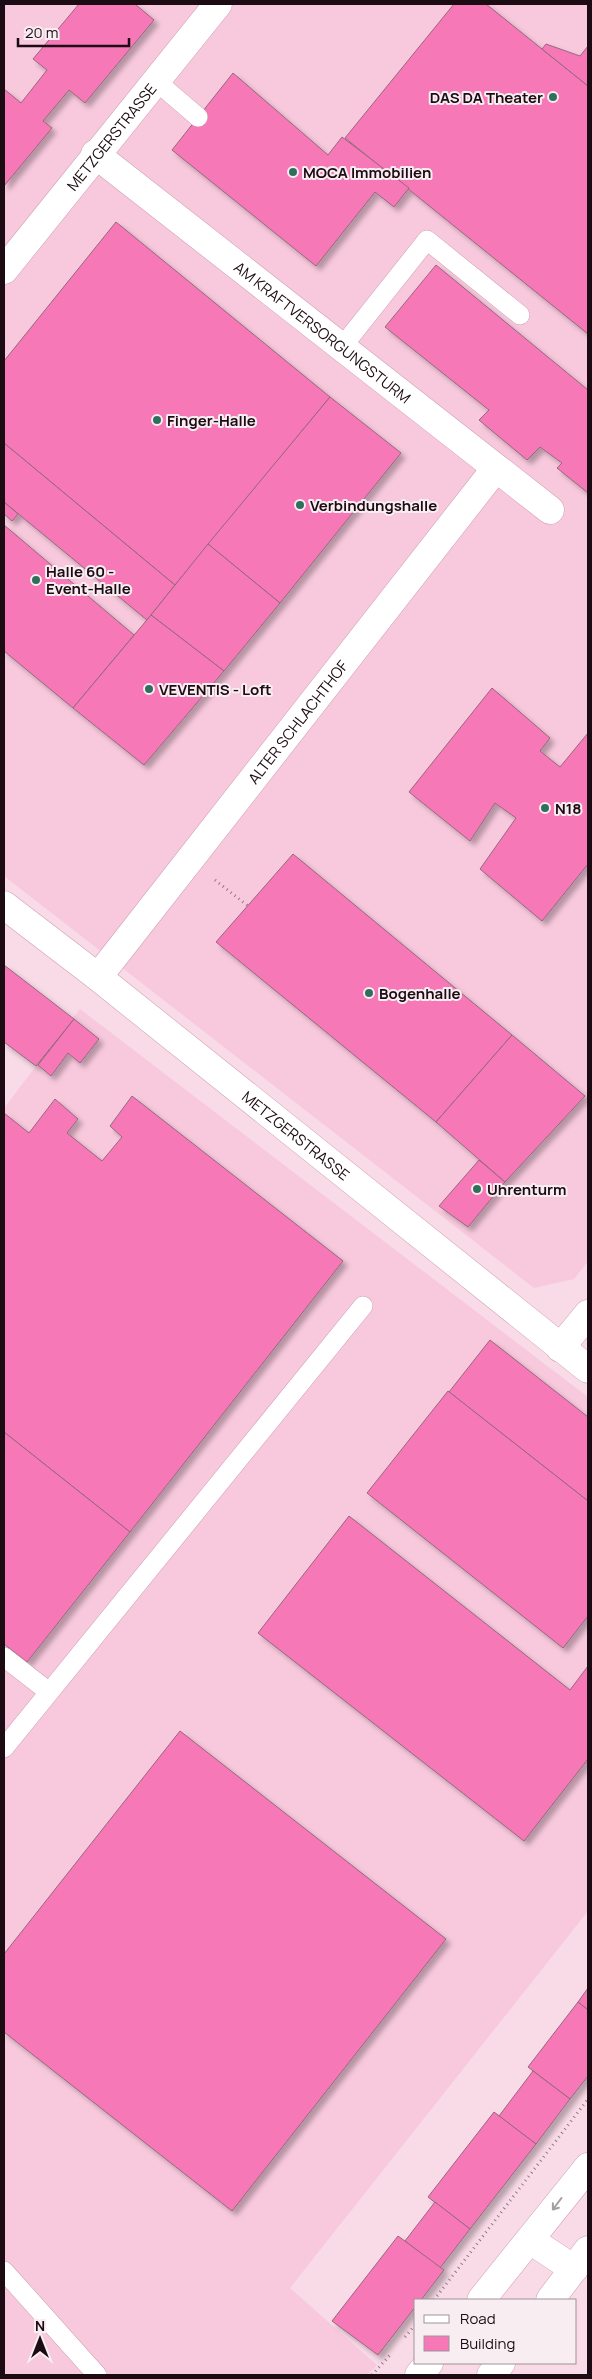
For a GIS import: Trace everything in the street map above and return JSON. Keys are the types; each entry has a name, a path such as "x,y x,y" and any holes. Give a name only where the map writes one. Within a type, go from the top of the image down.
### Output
{"street":[{"name":"METZGERSTRASSE","path":"5,266 156,81 207,8"},
{"name":"AM KRAFTVERSORGUNGSTURM","path":"96,154 550,510"},
{"name":"ALTER SCHLACHTHOF","path":"98,976 496,468"},
{"name":"METZGERSTRASSE","path":"4,905 98,976 588,1369"},
{"path":"560,1348 588,1314"},
{"path":"482,2299 588,2166"},
{"path":"530,2240 583,2266 551,2299"},
{"path":"419,2375 428,2364"},
{"path":"490,2375 500,2364"}],"lane":[{"path":"156,81 198,117"},
{"path":"342,347 428,240 520,315"},
{"path":"4,1748 362,1306"},
{"path":"4,1657 49,1692"},
{"path":"4,2271 96,2375"}],"path":[{"path":"189,860 248,906"},
{"path":"435,2299 588,2099"}],"shaded area":[{"path":"4,4 588,4 588,1261 574,1279 534,1288 4,876"},
{"path":"80,1009 588,1397 588,1911 290,2288 377,2365 367,2375 4,2375 4,1108"}],"building":[{"path":"79,4 135,4 154,20 85,103 69,90 43,121 52,128 4,186 4,89 21,103 47,70 33,59"},
{"path":"454,4 486,4 588,86 588,334 345,138"},
{"path":"546,44 580,56 588,46 588,86 542,49"},
{"name":"MOCA Immobilien","path":"233,73 328,155 342,137 409,188 394,207 375,192 316,266 172,150"},
{"name":"Finger-Halle","path":"116,222 330,397 175,585 4,443 4,361"},
{"path":"436,265 588,390 588,493 557,468 562,463 540,447 527,460 479,420 489,410 385,327"},
{"name":"Verbindungshalle","path":"330,397 401,453 280,603 208,544"},
{"path":"4,443 175,585 147,620 4,502"},
{"path":"4,502 18,514 12,521 4,514"},
{"name":"Halle 60 - Event-Halle","path":"4,525 134,635 73,708 4,651"},
{"path":"208,544 280,603 224,671 151,615"},
{"name":"VEVENTIS - Loft","path":"151,615 224,671 144,765 73,708"},
{"name":"N18","path":"492,688 550,738 540,751 560,767 588,733 588,864 542,921 480,869 516,818 495,803 470,841 409,792"},
{"name":"Bogenhalle","path":"293,854 512,1035 436,1122 216,942"},
{"path":"4,965 74,1019 36,1066 4,1042"},
{"path":"74,1019 99,1039 80,1063 68,1053 51,1076 38,1065"},
{"path":"512,1035 585,1096 505,1182 436,1122"},
{"path":"132,1096 343,1261 130,1532 4,1432 4,1113 29,1133 55,1099 78,1119 67,1133 102,1161 122,1137 110,1126"},
{"name":"Uhrenturm","path":"479,1160 505,1182 468,1227 439,1206"},
{"path":"490,1340 588,1417 588,1501 449,1392"},
{"path":"448,1391 588,1501 588,1616 563,1648 367,1493"},
{"path":"4,1432 130,1532 27,1662 4,1644"},
{"path":"349,1516 570,1690 588,1666 588,1759 524,1841 258,1633"},
{"path":"180,1731 446,1939 232,2211 4,2032 4,1954"},
{"path":"588,1988 588,2010 578,2002"},
{"path":"578,2002 588,2010 588,2076 570,2099 528,2067"},
{"path":"533,2071 570,2099 536,2144 499,2116"},
{"path":"494,2112 536,2144 470,2229 428,2197"},
{"path":"435,2202 470,2229 440,2268 405,2241"},
{"path":"398,2236 444,2270 422,2299 414,2299 414,2309 378,2355 332,2321"}],"place":[{"name":"DAS DA Theater","path":"553,97"},
{"name":"MOCA Immobilien","path":"293,172"},
{"name":"Finger-Halle","path":"157,420"},
{"name":"Verbindungshalle","path":"300,505"},
{"name":"Halle 60 - Event-Halle","path":"36,580"},
{"name":"VEVENTIS - Loft","path":"149,689"},
{"name":"N18","path":"545,808"},
{"name":"Bogenhalle","path":"369,993"},
{"name":"Uhrenturm","path":"477,1189"}]}
